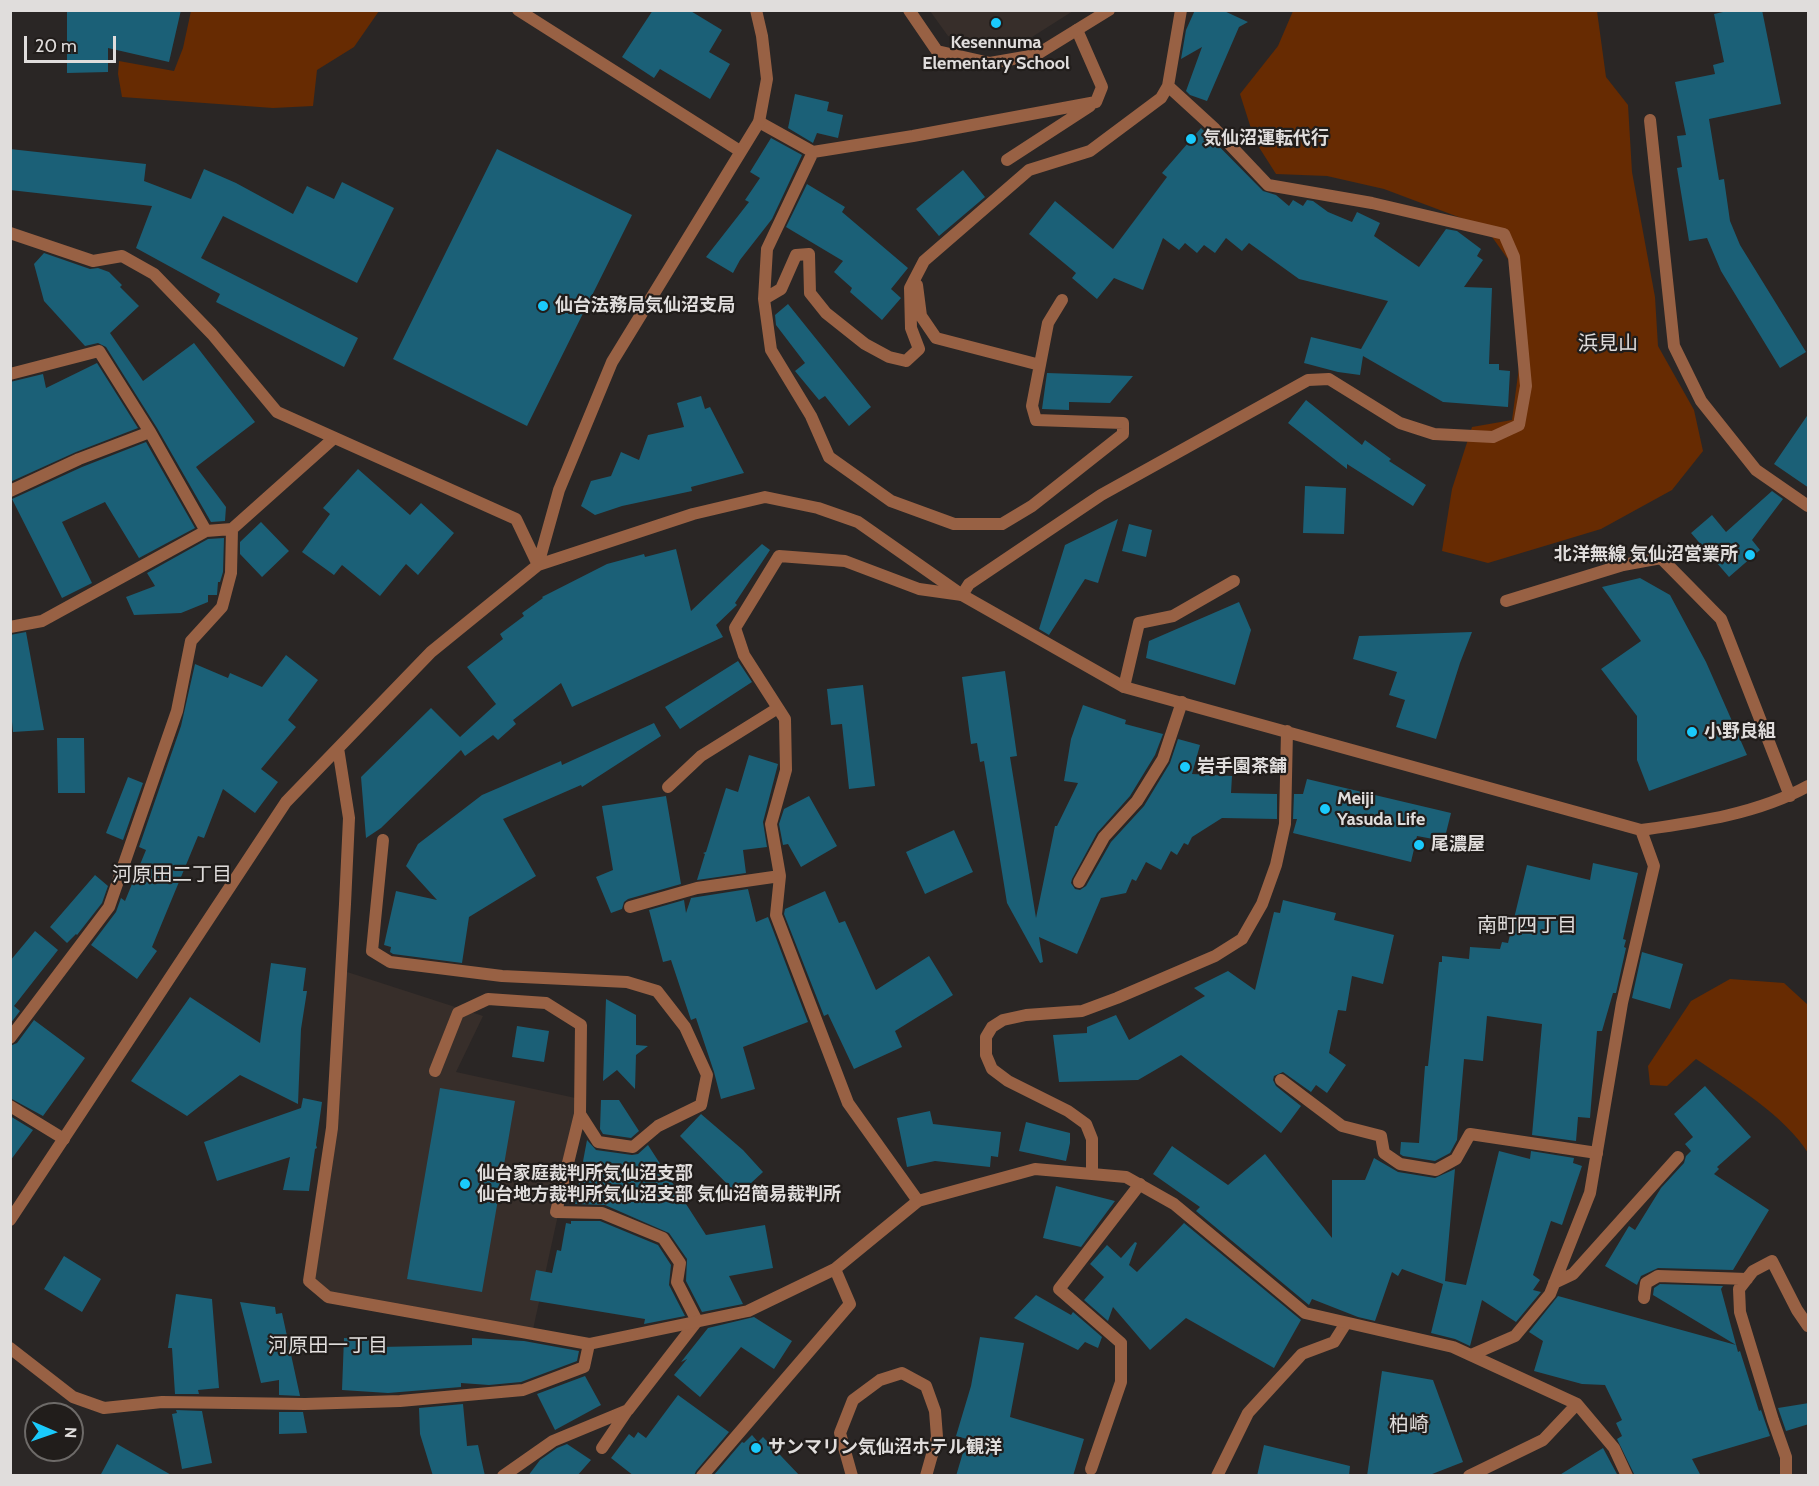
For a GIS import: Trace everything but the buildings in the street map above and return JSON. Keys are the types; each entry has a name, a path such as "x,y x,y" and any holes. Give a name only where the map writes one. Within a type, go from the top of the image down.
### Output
{"street":[{"path":"518,10 740,151"},
{"path":"538,565 559,490 612,362 759,122 767,79 762,36 756,10"},
{"path":"909,10 937,51 990,63 1036,55 1109,10"},
{"path":"764,299 781,289 796,255 809,254 810,293 826,313 865,344 889,357 906,361 919,349 911,328 910,288 924,261 1029,170 1090,150 1161,98 1168,86 1181,10"},
{"path":"1007,160 1096,102 1102,87 1077,30"},
{"path":"962,595 969,584 1101,495 1308,380 1329,378 1400,423 1434,435 1493,437 1519,425 1526,386 1514,257 1504,234 1372,203 1268,185 1215,129 1168,86"},
{"path":"759,122 813,152 914,136 1096,102"},
{"path":"1650,120 1674,346 1701,401 1756,470 1809,506"},
{"path":"813,152 767,249 764,299 771,350 811,416 829,456 891,501 954,524 1002,524 1032,506 1123,434 1123,423 1036,420 1032,406 1048,323 1062,300"},
{"path":"10,233 93,261 122,256 154,274 212,334 277,412 516,519 538,565"},
{"path":"916,277 921,316 936,338 1040,365"},
{"path":"10,374 99,351 150,432 206,531"},
{"path":"10,491 79,459 150,432"},
{"path":"10,627 42,621 206,531 232,529 333,438"},
{"path":"10,1220 286,802 338,748 431,652 538,565 693,514 765,497 818,508 858,522 962,595 1124,687 1641,830 1716,819 1790,796 1809,786"},
{"path":"10,1038 109,907 177,711 191,641 222,608 231,573 232,529"},
{"path":"918,1201 848,1103 776,915 780,876 771,824 786,770 785,719 744,655 735,628 779,556 846,561 919,590 962,595"},
{"path":"1506,601 1623,564 1661,558 1721,620 1790,796"},
{"path":"1124,687 1139,623 1173,615 1234,581"},
{"path":"1079,882 1104,837 1137,801 1163,759 1182,702"},
{"path":"668,787 701,756 778,708"},
{"path":"1092,1174 1092,1139 1086,1124 1068,1112 1008,1082 992,1069 986,1055 986,1037 992,1027 1003,1020 1026,1015 1082,1011 1118,998 1215,956 1242,939 1262,904 1278,855 1285,824 1287,731"},
{"path":"338,748 349,818 345,893 332,1128 309,1281 328,1297 589,1344 748,1311 835,1269 918,1201 1035,1169 1126,1177 1174,1204 1305,1314 1453,1347 1577,1404 1614,1449 1627,1476"},
{"path":"1471,1355 1515,1336 1550,1294 1590,1193 1622,1003 1654,866 1641,830"},
{"path":"383,840 372,951 390,962 502,975 627,982 657,990 685,1027 707,1075 701,1106 658,1126 633,1147 598,1142 580,1114"},
{"path":"630,907 697,888 780,876"},
{"path":"435,1071 458,1014 488,999 546,1003 581,1025 580,1114 556,1212 602,1214 663,1238 680,1263 677,1282 697,1321"},
{"path":"1281,1080 1342,1126 1381,1136 1384,1153 1400,1164 1436,1170 1456,1159 1470,1134 1597,1153"},
{"path":"10,1106 64,1139"},
{"path":"1554,1283 1574,1274 1678,1157"},
{"path":"1091,1468 1121,1382 1121,1343 1059,1289 1140,1184"},
{"path":"1786,1476 1786,1457 1740,1311 1739,1289 1753,1271 1772,1262 1797,1310 1809,1326"},
{"path":"702,1476 850,1304 835,1269"},
{"path":"1644,1298 1646,1283 1658,1275 1747,1279"},
{"path":"602,1448 628,1410 697,1321"},
{"path":"1217,1476 1248,1413 1302,1354 1334,1342 1346,1323"},
{"path":"10,1348 73,1397 104,1408 162,1402 305,1404 400,1401 523,1390 584,1367 589,1344"},
{"path":"852,1476 840,1433 853,1400 880,1380 902,1373 926,1386 935,1411 937,1437 926,1476"},
{"path":"1469,1476 1543,1440 1577,1404"},
{"path":"503,1476 553,1441 628,1410"}],"shaded area":[{"path":"191,10 379,11 354,47 317,70 313,106 273,108 122,97 118,74 119,61 174,71 183,48"},
{"name":"Kesennuma Elementary School","path":"930,11 1073,11 1032,37 995,49 948,36"},
{"path":"1293,11 1597,11 1606,77 1628,105 1632,172 1655,297 1658,346 1694,410 1703,451 1672,490 1601,529 1488,563 1442,551 1452,489 1472,427 1512,420 1519,367 1522,279 1485,227 1384,189 1327,176 1276,174 1255,141 1240,94 1278,46"},
{"path":"341,970 483,1016 456,1072 580,1099 580,1114 532,1334 328,1297 309,1281 332,1128"},
{"path":"1730,979 1784,983 1808,1005 1808,1153 1786,1126 1772,1114 1742,1090 1696,1059 1667,1086 1650,1085 1648,1066 1691,1001"}],"place":[{"name":"Kesennuma Elementary School","path":"996,23"},
{"name":"気仙沼運転代行","path":"1191,139"},
{"name":"仙台法務局気仙沼支局","path":"543,306"},
{"name":"北洋無線 気仙沼営業所","path":"1750,555"},
{"name":"小野良組","path":"1692,732"},
{"name":"岩手園茶舗","path":"1185,767"},
{"name":"Meiji Yasuda Life","path":"1325,809"},
{"name":"尾濃屋","path":"1419,845"},
{"name":"仙台家庭裁判所気仙沼支部 仙台地方裁判所気仙沼支部 気仙沼簡易裁判所","path":"465,1184"},
{"name":"サンマリン気仙沼ホテル観洋","path":"756,1448"}],"district":[{"name":"浜見山","path":"1608,344"},
{"name":"河原田二丁目","path":"172,875"},
{"name":"南町四丁目","path":"1527,926"},
{"name":"河原田一丁目","path":"328,1346"},
{"name":"柏崎","path":"1409,1425"}]}
